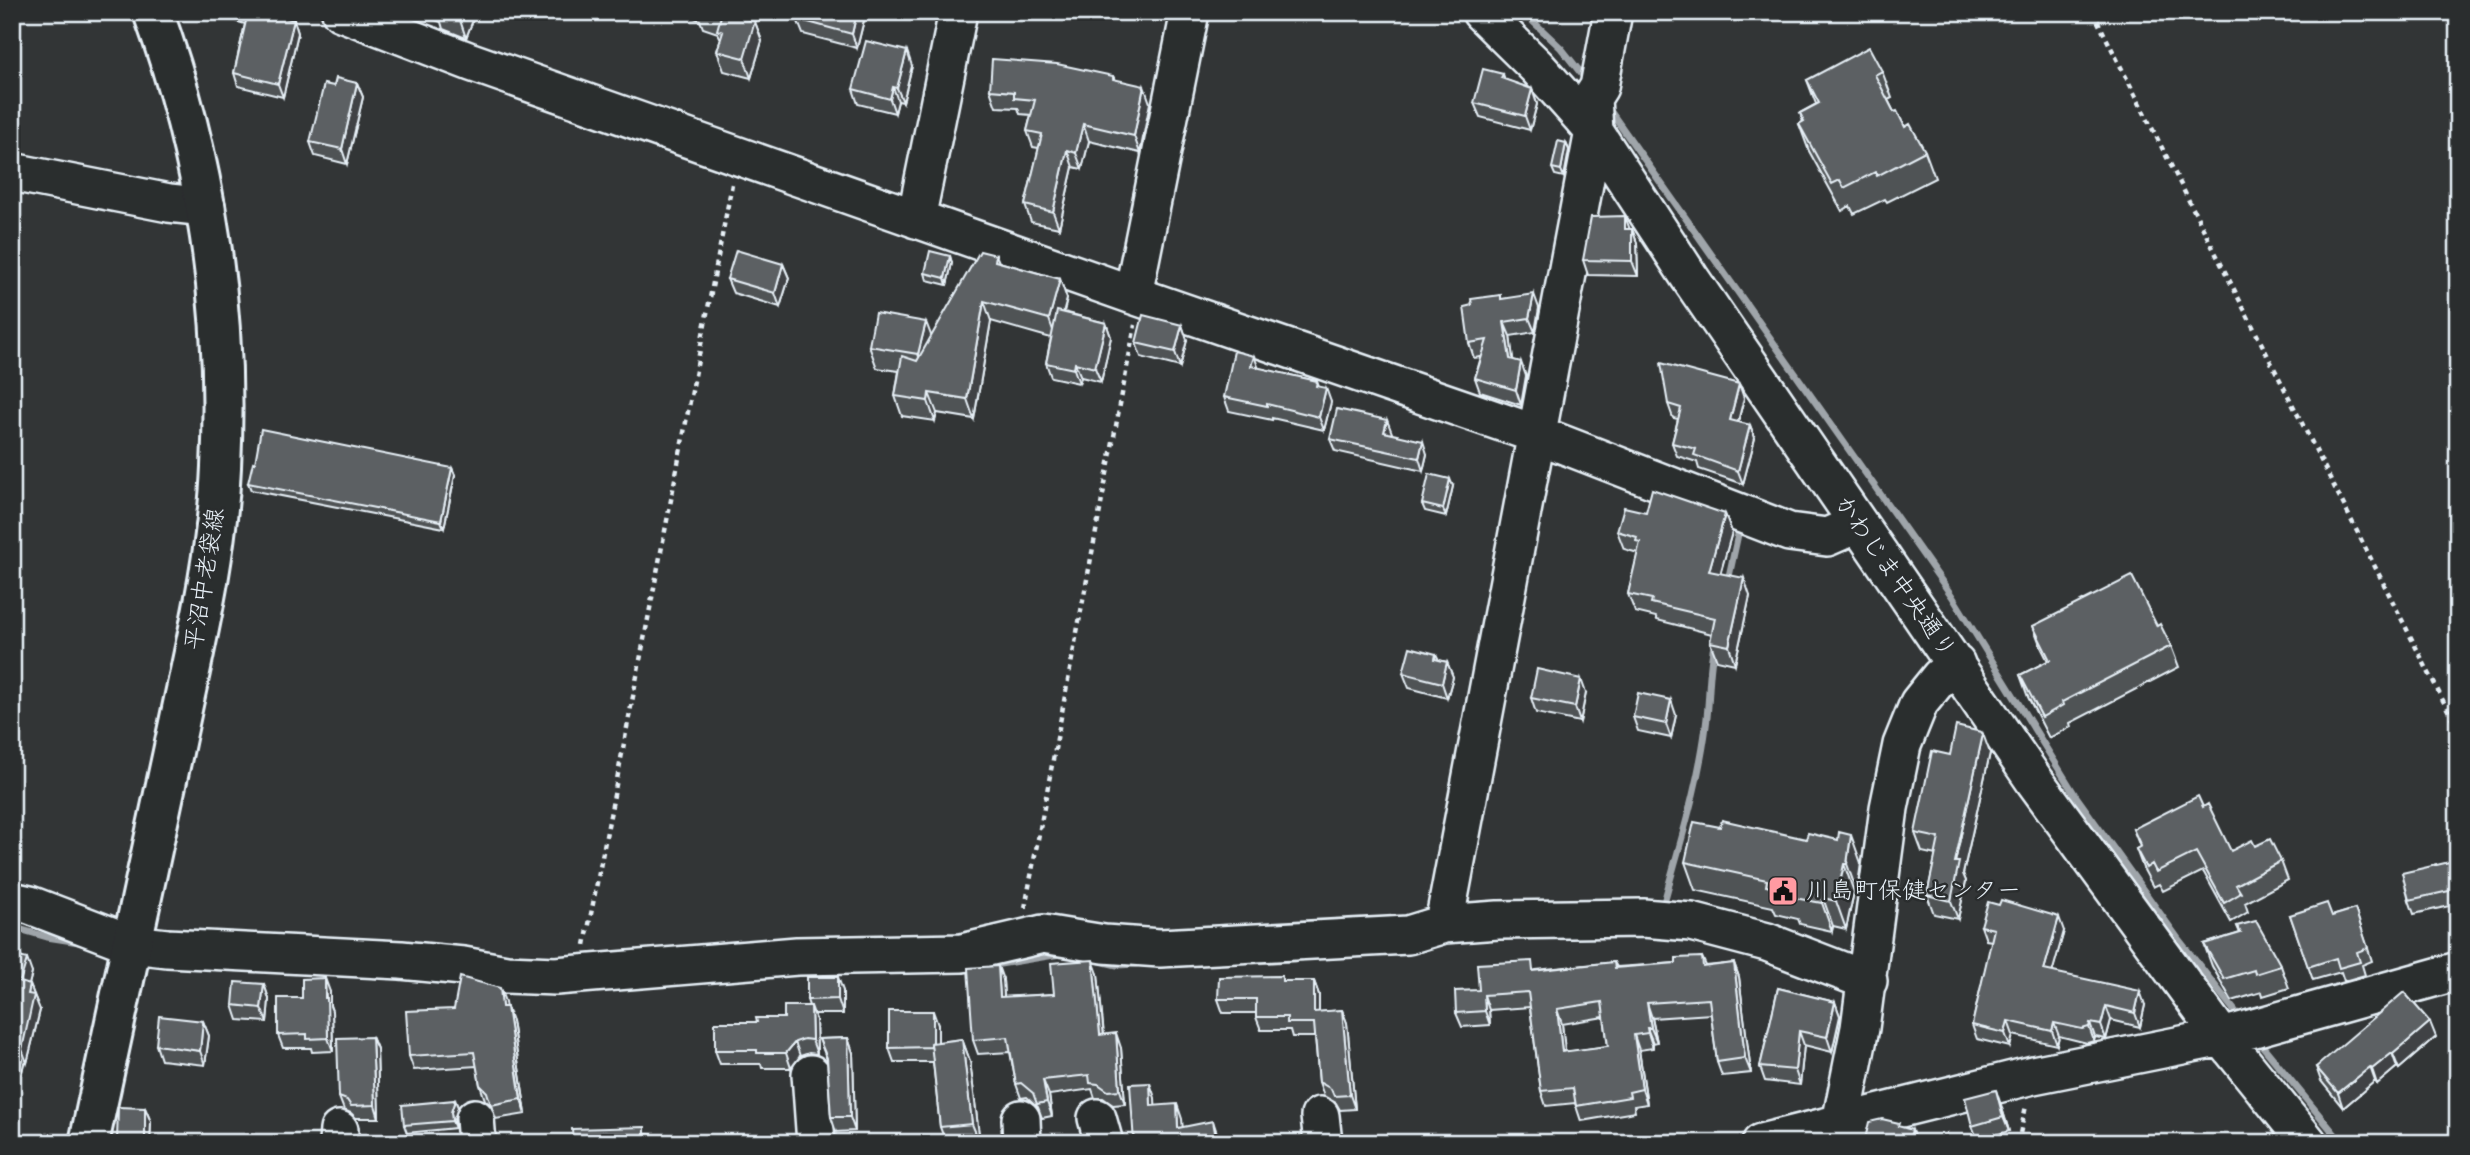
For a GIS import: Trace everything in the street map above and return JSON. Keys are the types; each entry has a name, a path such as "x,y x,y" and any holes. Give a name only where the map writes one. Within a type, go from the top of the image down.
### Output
{"main road":[{"name":"平沼中老袋線","path":"89,1143 190,672 217,518 222,467 223,382 206,208 190,128 153,12"}],"street":[{"path":"341,12 471,62 737,156 1536,434 1789,532 1827,537 1857,524"},
{"path":"916,219 958,12"},
{"path":"1137,297 1190,12"},
{"name":"かわじま中央通り","path":"1481,12 1536,68 1595,105 1690,278 1857,524 2034,780 2221,1037 2308,1143"},
{"path":"1444,924 1613,12"},
{"path":"12,172 206,208"},
{"path":"1841,1123 1867,981 1889,808 1902,745 1919,703 1940,677 1956,664"},
{"path":"12,901 30,905 132,944 401,960 463,966 506,974 579,976 797,956 962,953 1043,934 1104,944 1160,948 1408,935 1444,924 1498,920 1643,918 1691,922 1767,942 1867,981"},
{"path":"1761,1143 2033,1075 2221,1037 2458,971"},
{"path":"811,1074 816,1143"}],"path":[{"path":"2093,12 2458,730"},
{"path":"579,976 737,156"},
{"path":"1019,940 1137,297"}],"building":[{"path":"226,12 246,12 244,17"},
{"path":"248,12 265,12 294,20 278,84 234,73"},
{"path":"440,12 463,12 460,20"},
{"path":"709,12 745,12 743,18 755,21 744,58 717,51 723,32 717,30 721,16"},
{"path":"799,12 857,12 852,34 797,19"},
{"path":"866,41 907,51 897,88 893,87 890,99 853,89"},
{"path":"1869,47 1882,71 1875,75 1894,112 1897,111 1905,127 1910,124 1925,151 1877,176 1875,172 1844,188 1840,180 1832,184 1799,124 1804,121 1800,113 1819,103 1807,80"},
{"path":"992,59 1057,64 1144,86 1134,136 1083,124 1076,153 1067,150 1053,212 1025,205 1042,134 1027,131 1035,100 1014,98 1014,92 990,90"},
{"path":"1483,69 1503,74 1501,78 1532,89 1525,116 1474,103"},
{"path":"336,78 357,83 342,149 310,142 324,84 334,86"},
{"path":"1558,141 1566,143 1561,170 1552,168"},
{"path":"1625,216 1625,229 1632,229 1632,261 1583,260 1591,217"},
{"path":"736,250 783,264 775,293 727,279"},
{"path":"930,251 950,256 945,278 925,273"},
{"path":"980,251 996,255 995,261 1060,279 1049,319 984,301 967,399 929,393 928,401 895,396 902,356 917,361"},
{"path":"1534,294 1529,318 1504,322 1510,359 1521,362 1516,390 1475,378 1487,340 1469,343 1464,307 1472,305 1471,299 1501,295 1501,299"},
{"path":"1057,311 1106,323 1095,368 1075,363 1074,369 1046,363"},
{"path":"875,313 926,322 918,354 869,346"},
{"path":"1143,315 1182,325 1175,352 1136,343"},
{"path":"1234,351 1254,356 1251,366 1317,381 1316,386 1326,388 1319,417 1224,397"},
{"path":"1661,363 1739,384 1730,420 1750,425 1738,471 1694,455 1696,449 1672,443 1681,408 1668,404"},
{"path":"1337,409 1387,420 1384,432 1423,441 1419,458 1330,439"},
{"path":"261,429 452,468 441,521 248,483 253,462 255,463"},
{"path":"1429,474 1450,479 1443,509 1422,504"},
{"path":"1652,489 1725,514 1709,571 1744,578 1729,646 1710,642 1715,618 1651,603 1652,599 1628,594 1640,542 1636,541 1637,537 1617,531 1624,507 1646,512"},
{"path":"2132,576 2157,626 2160,624 2171,646 2062,702 2063,705 2042,717 2020,675 2050,660 2033,626"},
{"path":"1410,647 1436,654 1435,659 1447,662 1442,683 1403,673"},
{"path":"1537,669 1581,679 1575,707 1531,698"},
{"path":"1638,693 1671,700 1666,724 1633,717"},
{"path":"1956,726 1983,734 1955,862 1959,862 1951,901 1927,895 1939,838 1915,833 1932,751 1950,755"},
{"path":"2198,796 2203,807 2208,804 2231,851 2252,840 2255,846 2270,839 2281,861 2236,885 2241,893 2224,903 2196,852 2156,872 2152,864 2146,868 2136,849 2141,846 2133,829"},
{"path":"1722,820 1806,839 1808,833 1838,840 1839,832 1851,835 1847,864 1844,864 1836,901 1823,898 1822,903 1789,897 1790,892 1766,886 1767,880 1685,862 1694,822 1720,827"},
{"path":"2458,860 2458,889 2409,900 2402,873"},
{"path":"2001,900 2059,917 2044,970 2140,991 2135,1013 2106,1006 2101,1025 2090,1023 2089,1027 2082,1029 2054,1023 2052,1031 2008,1021 2005,1033 1972,1025 1994,929 1981,926 1988,902 1999,905"},
{"path":"2327,903 2332,916 2355,909 2368,948 2357,952 2360,962 2339,968 2336,958 2308,967 2290,915"},
{"path":"2256,921 2281,966 2255,974 2254,970 2224,979 2204,944 2241,933 2237,926"},
{"path":"12,952 27,959 20,982 30,985 28,994 34,995 22,1049 19,1049 17,1058 12,1057"},
{"path":"1702,957 1703,967 1734,963 1745,1058 1717,1062 1709,999 1647,1003 1651,1028 1647,1028 1648,1033 1634,1035 1642,1089 1629,1092 1630,1097 1576,1106 1573,1088 1541,1091 1528,992 1484,995 1485,1011 1456,1013 1455,991 1479,990 1477,964 1532,961 1533,971 1614,962 1615,968 1676,963 1676,958","holes":["1602,1002 1608,1046 1562,1052 1557,1009"]},
{"path":"1093,960 1100,1035 1116,1033 1120,1090 1108,1091 1098,1084 1090,1083 1089,1075 1043,1080 1047,1102 1037,1104 1033,1093 1021,1083 1016,1084 1008,1037 973,1040 968,968 998,966 1000,997 1054,994 1051,963"},
{"path":"1282,976 1282,981 1314,981 1314,1012 1342,1010 1350,1095 1334,1096 1331,1089 1319,1082 1314,1023 1287,1023 1287,1017 1256,1017 1256,999 1218,999 1219,977"},
{"path":"460,977 500,988 502,1007 507,1007 521,1099 491,1105 487,1092 480,1085 474,1052 409,1056 406,1011 454,1009"},
{"path":"807,977 838,977 838,999 807,1000"},
{"path":"325,978 328,1038 307,1039 307,1034 278,1035 278,998 302,998 302,979"},
{"path":"235,982 264,984 261,1008 233,1005"},
{"path":"1778,988 1835,1002 1827,1037 1799,1031 1795,1070 1760,1067"},
{"path":"2404,992 2430,1022 2393,1054 2372,1069 2370,1067 2338,1093 2316,1067"},
{"path":"784,1006 811,1006 812,1040 795,1042 786,1053 715,1050 715,1022 757,1022 756,1018 784,1018"},
{"path":"889,1011 933,1011 931,1047 889,1048"},
{"path":"159,1016 203,1021 200,1051 156,1045"},
{"path":"372,1037 375,1105 351,1106 347,1100 339,1097 337,1038"},
{"path":"848,1038 850,1117 831,1117 827,1058 819,1039"},
{"path":"962,1039 972,1124 940,1127 931,1043"},
{"path":"1150,1083 1151,1106 1177,1104 1178,1128 1213,1121 1217,1143 1134,1143 1130,1084"},
{"path":"1996,1090 2003,1117 1972,1126 1965,1098"},
{"path":"455,1100 451,1112 452,1121 404,1125 402,1105"},
{"path":"118,1107 145,1108 145,1142 117,1141"},
{"path":"1882,1119 1912,1130 1908,1143 1864,1143 1869,1122"},
{"path":"645,1127 645,1134 655,1135 655,1143 573,1143 572,1129"}],"waterway":[{"path":"1523,12 1561,48 1588,82"},
{"path":"1606,105 1952,596 2075,795 2179,940 2242,1020"},
{"path":"1728,581 1740,525"},
{"path":"1662,910 1698,773 1715,641"},
{"path":"12,927 47,937 79,942"},
{"path":"976,968 1060,954"},
{"path":"1253,961 1294,959"},
{"path":"1100,961 1117,965 1136,964"},
{"path":"2256,1038 2342,1143"}],"place":[{"name":"川島町保健センター","path":"1783,891"}]}
